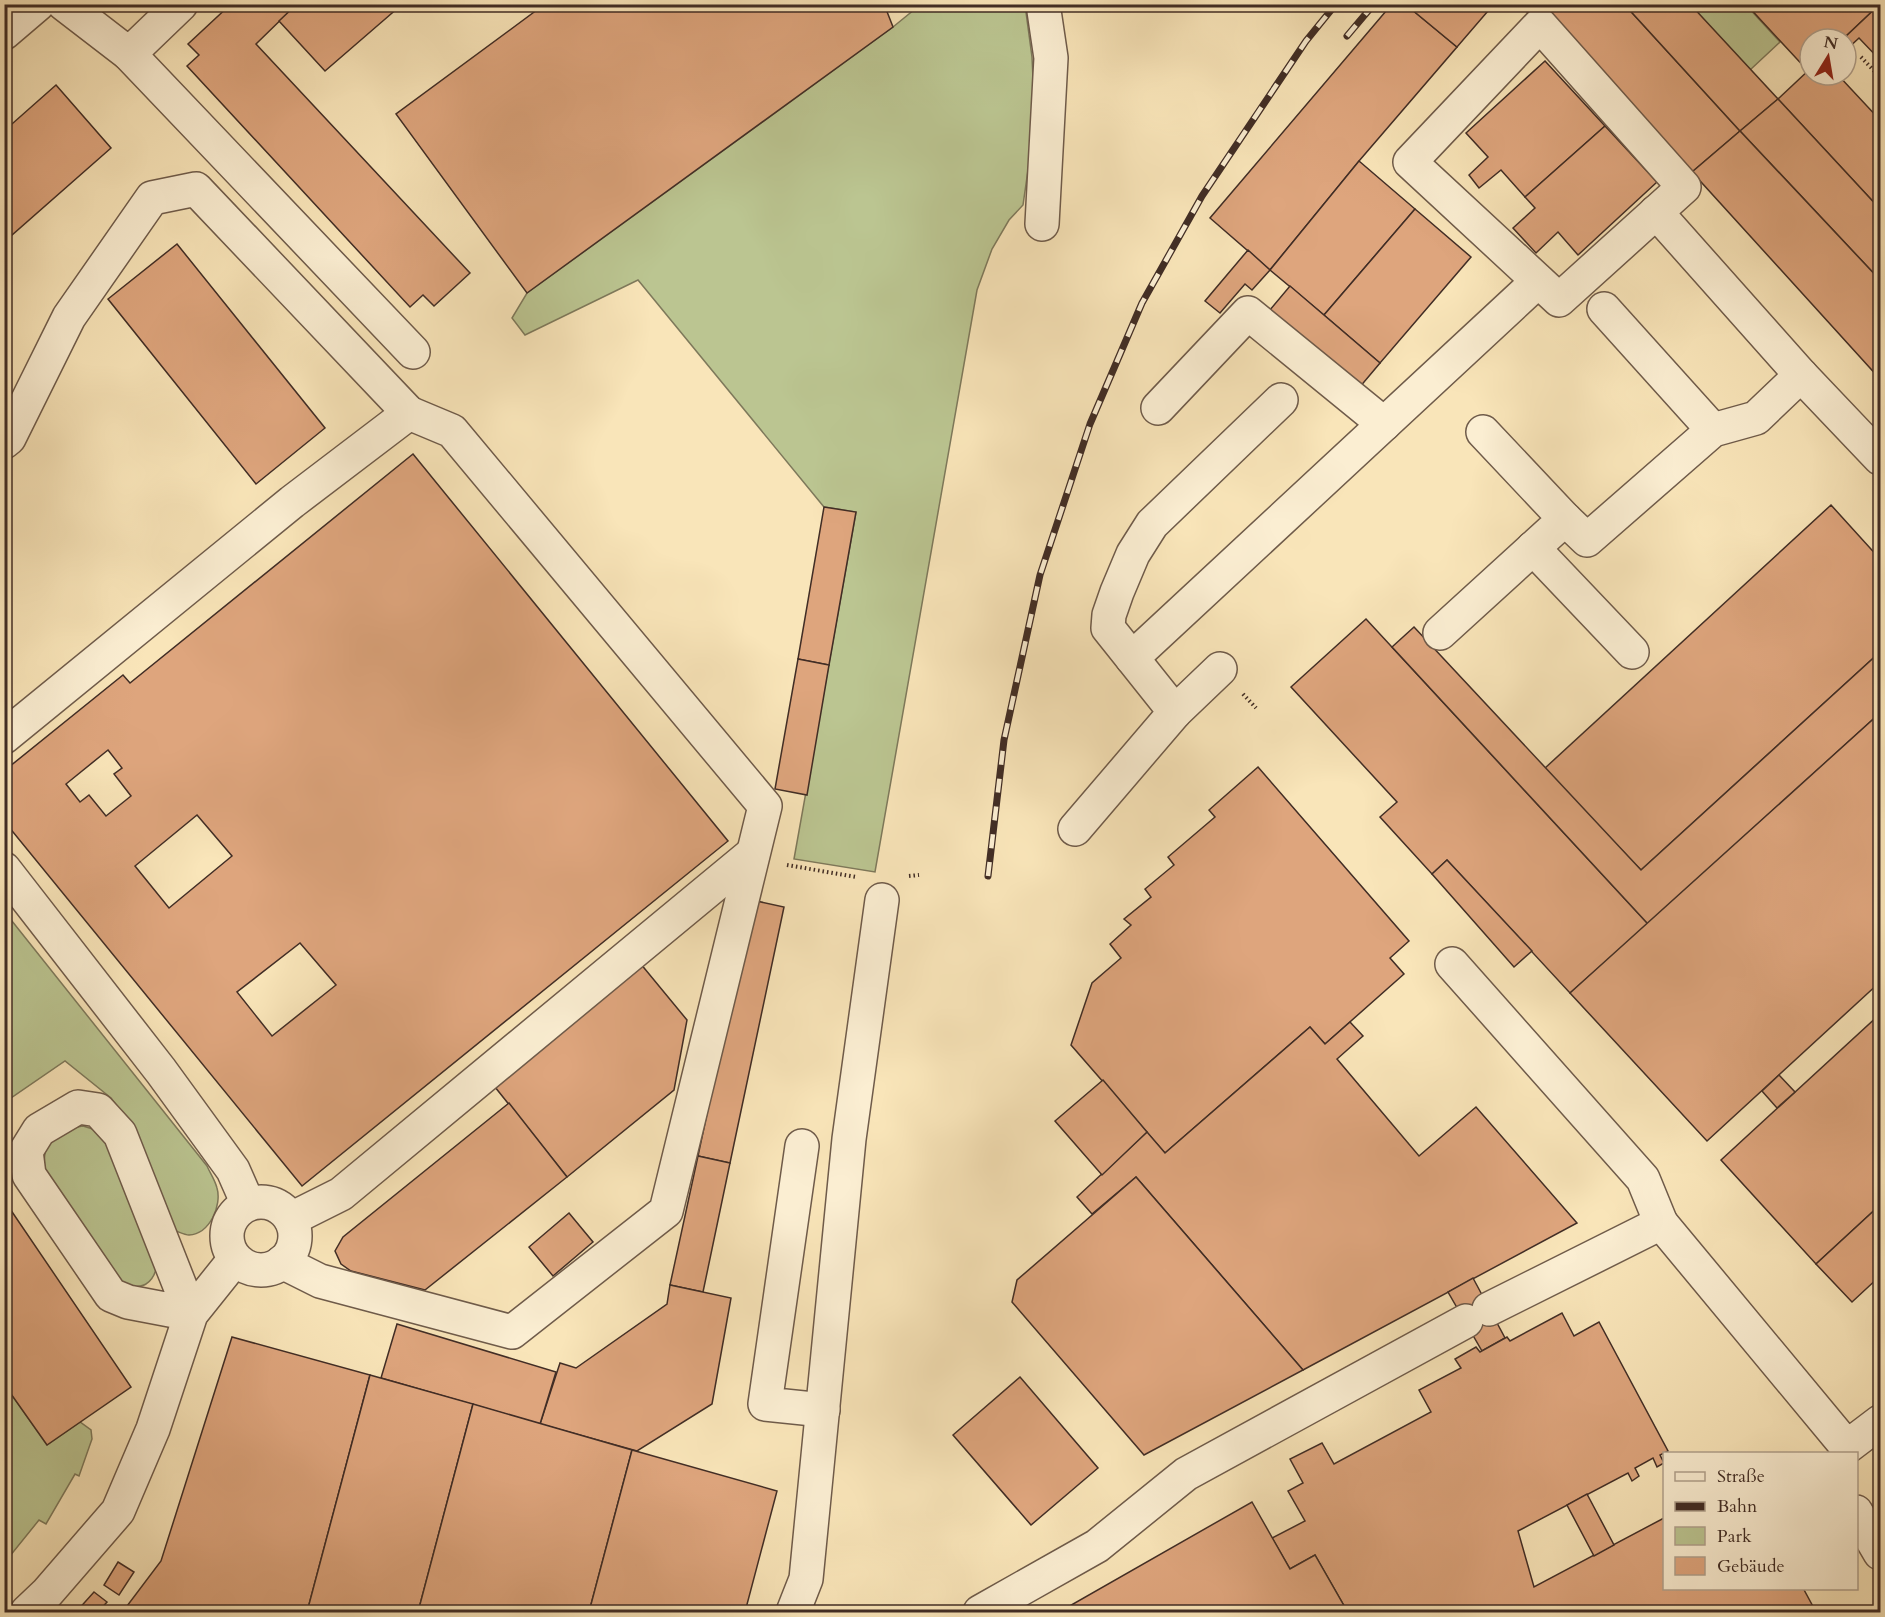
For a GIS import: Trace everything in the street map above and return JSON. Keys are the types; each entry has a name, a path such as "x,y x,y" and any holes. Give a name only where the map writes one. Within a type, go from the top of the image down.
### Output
{"street":[{"path":"4,33 38,4"},
{"path":"64,4 129,54 413,352"},
{"path":"129,54 181,4"},
{"path":"1042,225 1051,58 1043,4"},
{"path":"1540,25 1684,187 1656,212 1559,300 1410,162 1540,25"},
{"path":"4,442 9,438 69,317 152,198 196,189 409,413 452,431 765,806 666,1211 512,1332 320,1281 282,1262"},
{"path":"1656,212 1802,375 1881,458"},
{"path":"1132,658 1538,281"},
{"path":"1604,309 1713,430"},
{"path":"1158,408 1248,313 1384,424"},
{"path":"1484,432 1587,540 1713,430 1756,418 1802,375"},
{"path":"1176,712 1111,632 1108,622 1111,608 1133,554 1158,517 1281,400"},
{"path":"4,737 292,502 409,413"},
{"path":"1440,633 1565,519"},
{"path":"1533,548 1632,652"},
{"path":"1075,829 1176,712 1220,669"},
{"path":"291,1219 341,1194 752,854"},
{"path":"4,868 233,1170 248,1204"},
{"path":"793,1612 806,1579 849,1139 882,900"},
{"path":"1452,964 1643,1179 1661,1223 1847,1450 1881,1422"},
{"path":"446,1107 500,1092"},
{"path":"78,1107 98,1110 120,1134 191,1314 128,1302 111,1295 29,1175 26,1151 39,1130 78,1107"},
{"path":"802,1146 765,1404 823,1410"},
{"path":"267,1202 285,1211 291,1219 295,1238 293,1247 282,1262 263,1270 253,1269 235,1259 229,1250 227,1228 231,1218 238,1210 248,1204 267,1202"},
{"path":"980,1612 1097,1546 1186,1474 1478,1315 1661,1223"},
{"path":"27,1612 47,1593 118,1511 153,1430 191,1314 235,1259"},
{"path":"1858,1514 1881,1553"}],"path":[{"path":"1861,57 1881,77"},
{"path":"793,867 858,877"}],"green space":[{"path":"920,5 1025,5 1032,57 1035,121 1023,205 1009,220 992,249 977,290 875,872 794,859 856,512 824,507 638,280 525,335 512,318 527,293"},
{"path":"1690,5 1746,5 1780,42 1750,70"},
{"path":"4,911 207,1166 217,1188 218,1202 213,1218 203,1230 189,1235 176,1231 137,1133 111,1098 65,1061 5,1102"},
{"path":"83,1126 96,1130 108,1139 158,1261 153,1276 146,1284 134,1287 119,1285 47,1181 44,1159 49,1143 61,1132"},
{"path":"4,1384 47,1445 80,1422 91,1430 92,1439 79,1476 75,1474 46,1524 39,1520 5,1559"}],"building":[{"path":"231,4 297,4 256,44 470,273 434,306 423,295 410,307 187,66 199,55 188,44"},
{"path":"297,4 396,4 399,7 325,71 279,21"},
{"path":"545,4 884,4 893,27 527,293 396,114"},
{"path":"1392,4 1405,4 1457,47 1359,161 1270,270 1210,218"},
{"path":"1405,4 1494,4 1457,47"},
{"path":"1501,4 1529,4 1528,12"},
{"path":"1535,4 1624,4 1740,131 1692,172"},
{"path":"1624,4 1690,4 1778,99 1740,131"},
{"path":"1746,4 1880,4 1856,27 1798,27 1798,60"},
{"path":"1880,4 1880,60 1858,39 1858,27 1856,27"},
{"path":"1545,61 1605,126 1525,197 1501,170 1479,188 1469,175 1488,157 1466,133"},
{"path":"1798,80 1798,87 1849,87 1880,120 1880,209 1778,99"},
{"path":"56,85 111,148 4,242 4,131"},
{"path":"1778,99 1880,209 1880,280 1740,131"},
{"path":"1605,126 1657,182 1578,255 1558,232 1536,253 1513,228 1535,208 1525,197"},
{"path":"1740,131 1880,280 1880,379 1692,172"},
{"path":"1359,161 1415,209 1324,315 1270,270"},
{"path":"1415,209 1471,257 1380,363 1324,315"},
{"path":"177,244 325,428 256,484 108,299"},
{"path":"1248,250 1270,270 1252,290 1245,284 1220,313 1205,301"},
{"path":"1290,286 1380,363 1359,388 1269,311"},
{"path":"413,454 728,841 302,1186 4,821 4,771 123,675 130,683","holes":["108,750 122,768 114,774 131,796 106,816 89,795 80,802 66,784","197,815 232,856 169,908 135,866","300,943 336,985 272,1036 237,992"]},
{"path":"1831,505 1880,559 1880,652 1641,870 1544,769"},
{"path":"824,507 856,512 829,665 798,659"},
{"path":"1366,619 1648,924 1570,993 1447,860 1432,874 1380,817 1397,802 1291,687"},
{"path":"1414,627 1641,870 1880,652 1880,713 1648,924 1392,647"},
{"path":"798,659 829,665 807,795 775,789"},
{"path":"1880,713 1880,982 1707,1141 1570,993"},
{"path":"1258,767 1409,941 1390,958 1404,974 1325,1044 1310,1027 1165,1153 1071,1045 1092,983 1121,958 1110,944 1131,925 1124,919 1151,897 1145,889 1174,865 1168,857 1215,817 1209,810"},
{"path":"1447,860 1532,951 1514,967 1432,874"},
{"path":"752,900 784,907 730,1163 698,1156"},
{"path":"640,963 687,1020 674,1090 567,1177 491,1082"},
{"path":"1880,1014 1880,1205 1816,1264 1721,1160"},
{"path":"1350,1022 1363,1036 1337,1059 1419,1156 1476,1107 1577,1223 1303,1370 1136,1177 1092,1214 1077,1197 1147,1132 1165,1153 1310,1027 1325,1044"},
{"path":"1779,1075 1795,1092 1777,1108 1762,1091"},
{"path":"1103,1080 1147,1132 1102,1175 1055,1121"},
{"path":"509,1103 567,1177 425,1290 351,1271 341,1264 335,1251 343,1237"},
{"path":"698,1156 730,1163 703,1292 670,1285"},
{"path":"1136,1177 1303,1370 1144,1455 1012,1302 1017,1280"},
{"path":"4,1200 131,1387 47,1445 4,1384"},
{"path":"1880,1205 1880,1276 1852,1302 1816,1264"},
{"path":"569,1213 593,1242 553,1276 529,1247"},
{"path":"1473,1278 1505,1338 1482,1351 1448,1292"},
{"path":"670,1285 731,1298 712,1404 637,1451 540,1424 560,1363 576,1368 667,1304"},
{"path":"1562,1313 1574,1336 1599,1322 1668,1451 1660,1455 1663,1464 1657,1467 1653,1458 1635,1468 1639,1476 1632,1481 1628,1473 1518,1531 1534,1587 1663,1519 1663,1590 1804,1590 1816,1612 1345,1612 1347,1611 1315,1555 1290,1569 1272,1538 1305,1521 1288,1491 1303,1483 1290,1459 1322,1443 1334,1464 1431,1412 1419,1390 1461,1368 1455,1359 1476,1347 1480,1352 1507,1337 1510,1341"},
{"path":"397,1324 556,1372 540,1424 381,1378"},
{"path":"232,1337 370,1375 307,1612 153,1612 127,1606 161,1561"},
{"path":"370,1375 473,1404 418,1612 307,1612"},
{"path":"1020,1377 1098,1468 1031,1525 953,1435"},
{"path":"473,1404 632,1450 589,1612 418,1612"},
{"path":"632,1450 777,1491 745,1612 589,1612"},
{"path":"1587,1494 1614,1545 1594,1556 1567,1505"},
{"path":"1252,1502 1290,1569 1315,1555 1347,1611 1059,1612"},
{"path":"118,1562 134,1572 119,1595 104,1585"},
{"path":"94,1592 107,1602 98,1612 76,1612"}],"railway":[{"path":"988,876 1004,740 1040,575 1090,424 1142,303 1202,196 1306,41 1336,4"},
{"path":"1347,36 1374,4"}]}
